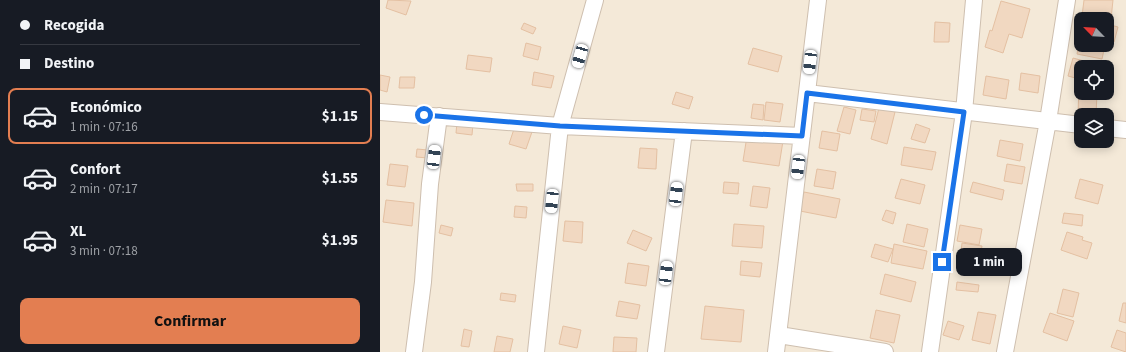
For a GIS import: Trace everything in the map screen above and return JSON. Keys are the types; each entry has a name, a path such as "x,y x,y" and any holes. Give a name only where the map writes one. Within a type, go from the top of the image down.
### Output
{"street":[{"path":"536,352 560,126 596,0"},
{"path":"776,352 818,0"},
{"path":"930,352 964,112 974,0"},
{"path":"1005,352 1048,121 1067,0"},
{"path":"807,93 1074,124"},
{"path":"380,112 560,126 802,136"},
{"path":"414,352 423,282 430,184 439,116"},
{"path":"1114,129 1126,130"},
{"path":"656,352 684,131"},
{"path":"779,335 879,351"}],"shaded area":[{"path":"380,0 1126,0 1126,352 380,352"}],"building":[{"path":"388,0 411,1 406,15 386,8"},
{"path":"1084,0 1113,0 1112,12 1082,12"},
{"path":"1001,1 1030,9 1022,38 1009,34 1003,53 985,47 990,30 992,31"},
{"path":"935,22 950,23 949,42 934,42"},
{"path":"524,23 536,28 533,34 521,29"},
{"path":"1114,26 1118,27 1114,42"},
{"path":"526,43 541,47 538,60 523,56"},
{"path":"753,48 782,56 778,72 748,64"},
{"path":"1077,52 1104,52 1102,59 1077,54"},
{"path":"468,55 492,58 490,72 466,69"},
{"path":"1073,58 1080,60 1074,60 1074,78 1068,76"},
{"path":"534,72 554,76 551,88 532,85"},
{"path":"1021,73 1040,76 1038,93 1019,90"},
{"path":"380,75 390,77 387,92 380,90"},
{"path":"986,76 1009,80 1006,99 983,95"},
{"path":"400,77 415,77 414,88 399,88"},
{"path":"676,92 693,97 689,109 672,104"},
{"path":"1079,100 1097,100 1096,108 1078,108"},
{"path":"766,102 783,104 780,122 764,120"},
{"path":"753,104 764,105 763,120 751,118"},
{"path":"844,107 856,110 850,134 837,131"},
{"path":"879,108 895,112 887,144 871,139"},
{"path":"862,109 876,111 874,122 860,120"},
{"path":"457,122 473,124 472,135 456,133"},
{"path":"516,123 533,129 526,149 509,144"},
{"path":"916,124 930,129 925,143 911,139"},
{"path":"822,131 840,134 837,151 819,148"},
{"path":"747,136 783,141 779,166 743,161"},
{"path":"1000,140 1023,144 1020,161 997,156"},
{"path":"904,147 936,152 932,170 901,165"},
{"path":"640,148 657,149 656,169 638,168"},
{"path":"417,149 428,150 428,158 416,157"},
{"path":"390,164 408,166 405,187 387,185"},
{"path":"1007,164 1025,167 1022,184 1004,181"},
{"path":"817,169 836,172 833,189 814,186"},
{"path":"901,179 925,185 920,204 895,198"},
{"path":"1080,179 1103,185 1098,204 1075,198"},
{"path":"724,182 739,183 738,194 723,193"},
{"path":"973,182 1004,190 1002,200 970,192"},
{"path":"516,184 533,184 533,191 517,191"},
{"path":"753,186 770,188 767,208 750,206"},
{"path":"804,192 840,199 836,218 800,211"},
{"path":"386,200 414,203 412,226 383,222"},
{"path":"515,206 527,207 526,218 514,217"},
{"path":"886,210 896,213 893,224 882,220"},
{"path":"1064,213 1083,215 1082,226 1062,223"},
{"path":"565,221 583,222 582,243 563,241"},
{"path":"734,224 764,226 762,248 732,246"},
{"path":"907,224 928,229 924,247 903,242"},
{"path":"441,225 453,228 451,236 439,233"},
{"path":"960,225 982,229 979,245 957,241"},
{"path":"633,230 652,238 646,251 627,243"},
{"path":"1067,232 1083,237 1082,240 1092,243 1087,259 1061,250"},
{"path":"962,243 982,246 979,263 960,261"},
{"path":"875,244 893,249 888,262 871,257"},
{"path":"894,244 927,251 923,269 891,263"},
{"path":"741,261 762,263 760,277 740,275"},
{"path":"628,263 649,266 646,286 625,283"},
{"path":"885,274 916,282 911,302 880,294"},
{"path":"957,282 979,285 978,292 956,290"},
{"path":"1063,289 1079,293 1073,317 1057,313"},
{"path":"501,293 516,295 515,302 500,300"},
{"path":"619,301 640,305 637,319 616,316"},
{"path":"1123,303 1126,303 1126,323 1119,321"},
{"path":"705,306 744,310 741,342 701,339"},
{"path":"876,310 900,315 894,343 870,338"},
{"path":"978,312 996,315 990,344 972,340"},
{"path":"1050,313 1074,321 1067,341 1043,332"},
{"path":"948,321 964,326 959,340 943,335"},
{"path":"563,326 581,330 577,348 559,344"},
{"path":"464,329 472,331 469,347 461,346"},
{"path":"1117,330 1126,333 1126,352 1111,347"},
{"path":"497,336 513,339 510,352 494,352"},
{"path":"614,337 637,338 636,352 613,352"}],"route":[{"path":"424,115 560,126 802,136 807,93 964,112 942,262"}]}
